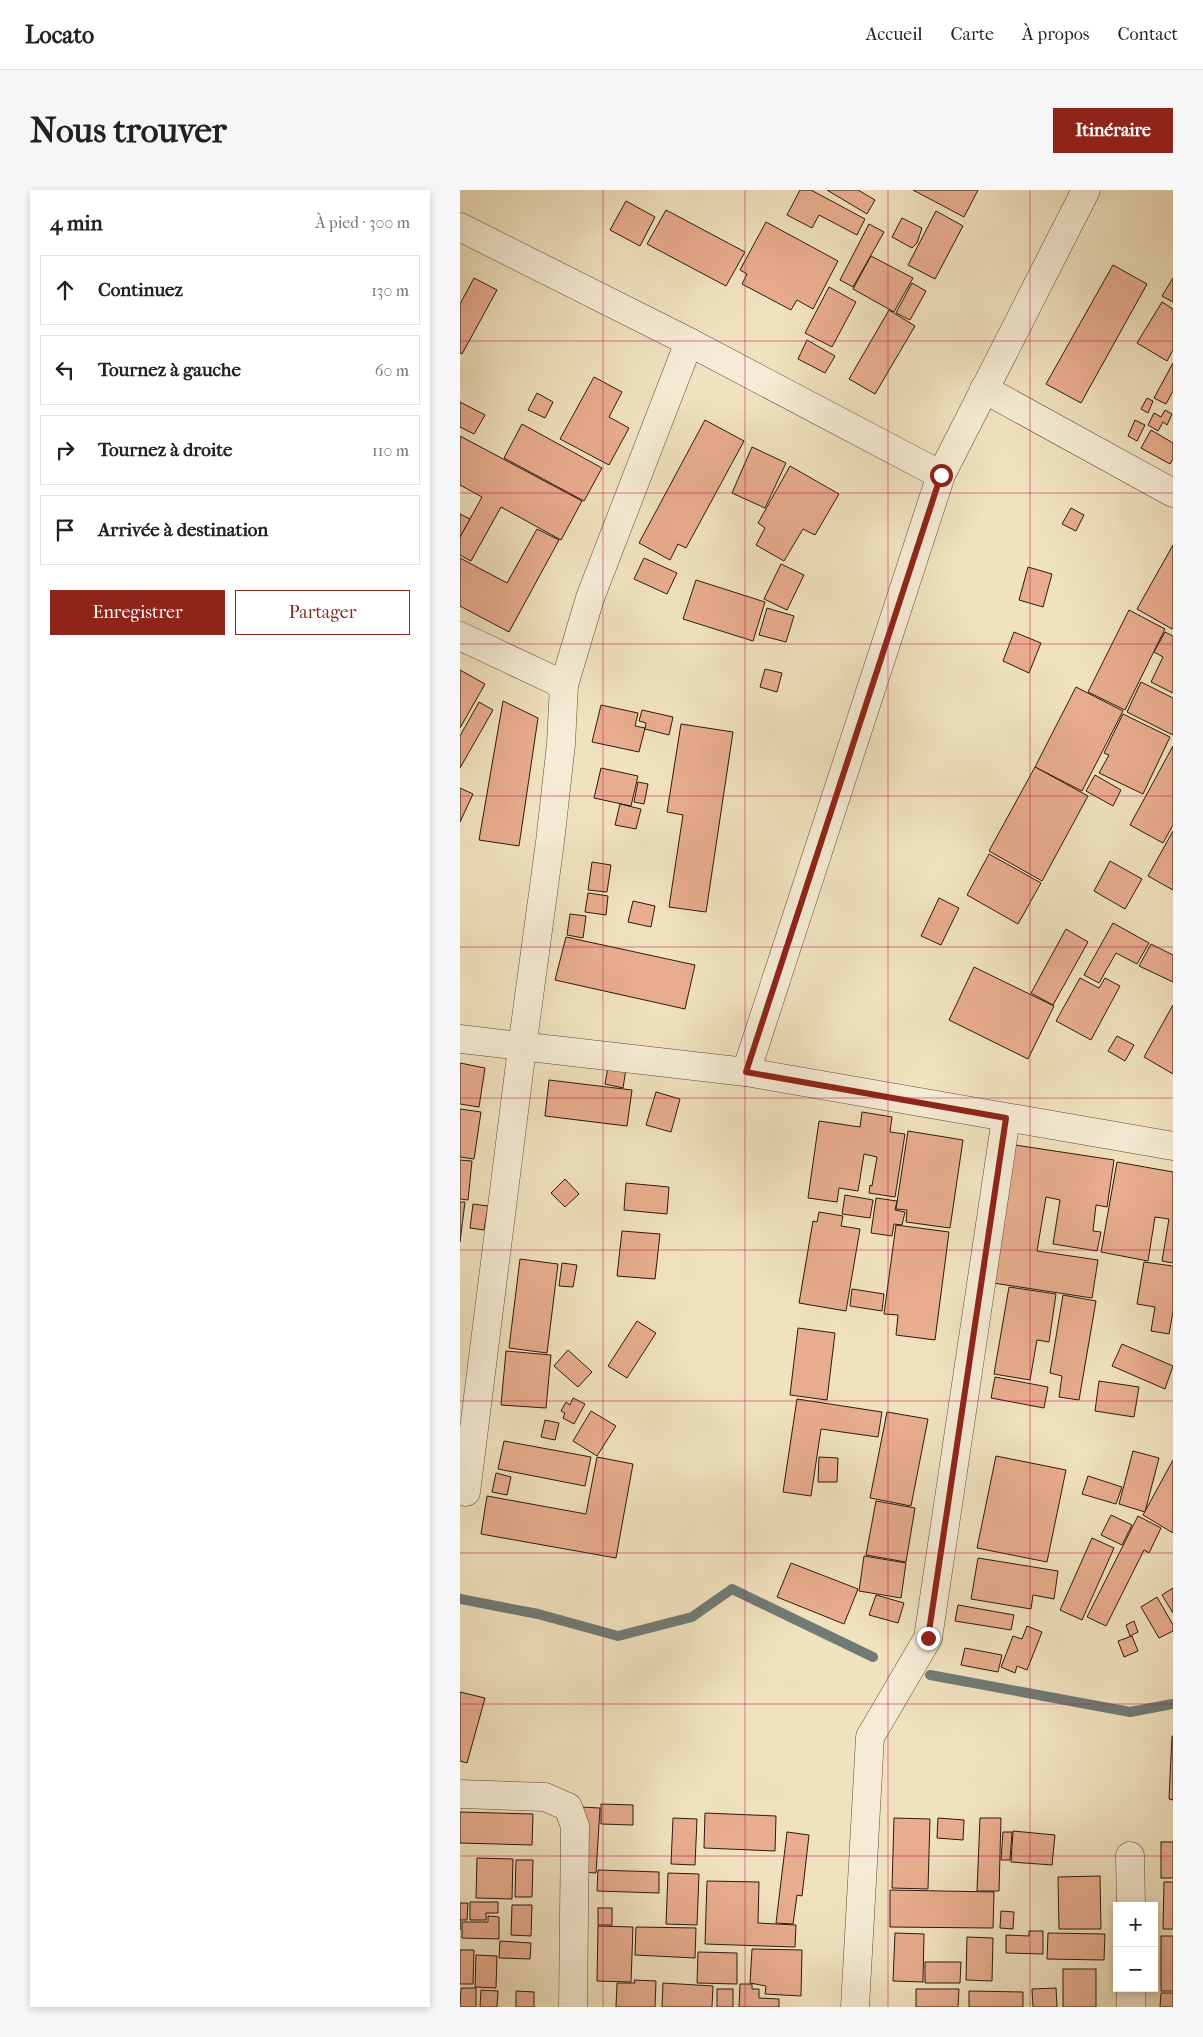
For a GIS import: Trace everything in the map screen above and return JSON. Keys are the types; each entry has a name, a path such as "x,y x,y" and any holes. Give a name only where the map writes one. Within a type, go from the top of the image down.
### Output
{"street":[{"path":"746,1072 941,475 1086,190"},
{"path":"460,227 689,342 941,475"},
{"path":"466,1492 550,842 561,744 564,685 590,598 689,342"},
{"path":"984,389 1173,493"},
{"path":"460,636 564,685"},
{"path":"460,1039 522,1048 746,1072 1173,1146"},
{"path":"855,2007 870,1737 928,1638 1006,1118"},
{"path":"460,1794 545,1797 568,1807 575,1826 573,2007"},
{"path":"1130,1856 1131,1902"},
{"path":"1131,1992 1131,2007"}],"building":[{"path":"800,190 811,190 865,219 857,235 819,215 812,228 787,215"},
{"path":"827,190 858,190 875,200 867,214"},
{"path":"913,190 978,190 964,217"},
{"path":"626,201 655,217 640,246 610,230"},
{"path":"666,210 745,252 726,286 647,244"},
{"path":"936,211 963,226 935,279 908,265"},
{"path":"902,218 922,228 917,243 912,248 892,237"},
{"path":"766,222 838,261 813,309 797,300 791,310 742,284 747,274 740,270"},
{"path":"869,224 884,232 853,287 840,280"},
{"path":"871,256 913,278 894,312 853,289"},
{"path":"1113,265 1147,284 1081,403 1046,384"},
{"path":"474,278 497,290 462,354 460,353 460,304"},
{"path":"1173,278 1173,302 1162,296"},
{"path":"912,283 926,291 910,320 896,313"},
{"path":"829,287 856,302 832,347 805,333"},
{"path":"1162,302 1173,309 1173,350 1167,361 1137,343"},
{"path":"889,310 915,326 875,394 849,379"},
{"path":"807,340 835,356 825,373 798,359"},
{"path":"1173,363 1173,391 1166,404 1154,398"},
{"path":"594,377 622,392 609,417 629,428 609,465 560,439"},
{"path":"537,393 553,402 545,418 528,410"},
{"path":"1147,398 1153,401 1148,413 1141,409"},
{"path":"460,402 485,415 474,434 460,427"},
{"path":"1165,410 1172,414 1167,425 1163,422 1158,431 1148,425 1154,413 1161,417"},
{"path":"705,420 744,441 686,548 678,544 670,560 639,543"},
{"path":"1135,420 1145,425 1137,441 1128,436"},
{"path":"522,424 602,468 584,501 504,458"},
{"path":"1151,430 1173,443 1173,459 1170,464 1141,448"},
{"path":"460,436 582,501 561,540 501,507 471,561 460,555 460,537 482,497 460,485"},
{"path":"752,447 786,463 765,508 732,493"},
{"path":"790,466 839,494 815,535 803,529 784,561 756,545 765,528 758,523"},
{"path":"1071,508 1084,515 1076,531 1062,524"},
{"path":"460,514 470,519 460,537"},
{"path":"537,529 559,540 509,632 460,606 460,558 507,583"},
{"path":"1173,545 1173,627 1172,629 1137,609"},
{"path":"644,558 677,573 667,594 634,579"},
{"path":"781,564 804,575 787,610 764,599"},
{"path":"1028,567 1052,574 1043,607 1019,600"},
{"path":"696,580 765,602 753,641 683,619"},
{"path":"767,608 794,616 786,642 759,635"},
{"path":"1129,610 1165,629 1125,710 1088,692"},
{"path":"1014,632 1041,643 1029,673 1003,661"},
{"path":"1165,632 1173,636 1173,693 1151,682 1163,657 1154,652"},
{"path":"765,669 782,673 777,692 760,687"},
{"path":"460,670 485,684 460,728"},
{"path":"1141,682 1173,698 1173,735 1127,712"},
{"path":"1076,687 1123,711 1082,791 1035,767"},
{"path":"503,701 538,718 519,846 479,840"},
{"path":"479,702 493,710 460,768 460,736"},
{"path":"601,705 638,713 635,726 645,728 639,752 592,742"},
{"path":"642,710 673,717 669,735 645,729 646,723 639,721"},
{"path":"1123,714 1170,737 1143,794 1099,773 1109,755 1104,753"},
{"path":"681,724 733,732 706,912 669,907 683,815 667,812"},
{"path":"1173,746 1173,825 1163,843 1130,825"},
{"path":"1035,767 1088,796 1042,881 989,851"},
{"path":"601,768 638,776 631,806 594,798"},
{"path":"1095,775 1121,790 1113,806 1086,791"},
{"path":"638,782 648,784 644,804 634,802"},
{"path":"460,788 473,794 460,822"},
{"path":"620,804 641,809 636,829 615,825"},
{"path":"1173,831 1173,890 1148,876"},
{"path":"989,854 1041,883 1018,924 967,895"},
{"path":"1110,861 1142,879 1125,909 1094,891"},
{"path":"592,862 611,865 607,892 588,890"},
{"path":"588,893 608,896 606,915 585,912"},
{"path":"939,898 959,908 941,945 921,936"},
{"path":"633,901 655,906 651,927 628,922"},
{"path":"570,914 586,916 583,938 567,935"},
{"path":"1113,923 1149,943 1137,964 1116,953 1099,983 1084,975"},
{"path":"1066,929 1088,942 1053,1005 1031,993"},
{"path":"566,937 695,965 685,1009 555,980"},
{"path":"1151,944 1173,955 1173,982 1139,966"},
{"path":"974,967 1054,1006 1028,1059 949,1020"},
{"path":"1080,978 1099,988 1105,978 1120,986 1091,1040 1056,1021"},
{"path":"1173,1005 1173,1074 1144,1057"},
{"path":"1117,1036 1134,1045 1125,1061 1108,1051"},
{"path":"609,1061 626,1069 623,1088 605,1084"},
{"path":"460,1063 485,1068 479,1107 460,1104"},
{"path":"549,1080 632,1090 627,1126 545,1116"},
{"path":"656,1092 680,1099 671,1132 646,1125"},
{"path":"460,1109 481,1112 474,1159 460,1157"},
{"path":"862,1112 892,1117 890,1132 905,1134 895,1197 869,1193 877,1157 864,1154 858,1191 839,1188 837,1202 808,1198 819,1121 860,1127"},
{"path":"908,1131 963,1140 950,1228 906,1222 907,1210 896,1209"},
{"path":"1015,1145 1114,1160 1107,1207 1096,1205 1093,1231 1101,1232 1097,1251 1053,1244 1060,1200 1046,1197 1037,1251 1098,1260 1092,1298 993,1283"},
{"path":"460,1160 472,1161 468,1200 460,1199"},
{"path":"1117,1162 1173,1172 1173,1263 1162,1261 1169,1219 1155,1217 1148,1261 1101,1252"},
{"path":"565,1179 579,1194 565,1207 551,1193"},
{"path":"626,1183 669,1187 667,1214 624,1210"},
{"path":"845,1195 873,1200 870,1218 842,1214"},
{"path":"876,1198 897,1201 895,1210 905,1212 902,1225 894,1224 892,1236 871,1233"},
{"path":"460,1202 465,1202 460,1242"},
{"path":"473,1204 488,1206 484,1230 470,1228"},
{"path":"819,1212 843,1216 841,1226 860,1229 846,1311 799,1303 813,1221 817,1222"},
{"path":"896,1225 949,1232 935,1340 896,1335 898,1315 884,1314"},
{"path":"622,1231 660,1234 655,1279 617,1276"},
{"path":"520,1259 558,1264 547,1353 509,1348"},
{"path":"1144,1262 1173,1266 1173,1312 1169,1334 1151,1331 1155,1307 1137,1304"},
{"path":"562,1263 577,1265 573,1287 559,1286"},
{"path":"1009,1287 1056,1294 1049,1342 1037,1340 1030,1380 994,1374"},
{"path":"852,1289 884,1294 882,1311 850,1306"},
{"path":"1063,1295 1096,1301 1079,1400 1059,1397 1062,1376 1050,1373"},
{"path":"637,1321 656,1333 627,1378 608,1366"},
{"path":"798,1328 835,1333 827,1400 790,1395"},
{"path":"1122,1344 1173,1366 1165,1389 1112,1366"},
{"path":"568,1350 592,1372 578,1387 554,1366"},
{"path":"506,1351 551,1355 546,1408 501,1405"},
{"path":"995,1377 1048,1387 1044,1408 991,1398"},
{"path":"1099,1381 1139,1387 1134,1417 1095,1411"},
{"path":"573,1398 585,1404 574,1424 563,1418 565,1413 561,1411 566,1402 570,1405"},
{"path":"797,1399 882,1412 878,1437 821,1429 811,1496 783,1492"},
{"path":"591,1411 616,1426 597,1456 573,1441"},
{"path":"887,1412 928,1419 911,1506 870,1498"},
{"path":"545,1420 559,1423 555,1440 541,1437"},
{"path":"504,1441 591,1457 585,1486 498,1469"},
{"path":"1133,1451 1159,1458 1145,1512 1119,1504"},
{"path":"996,1456 1066,1470 1047,1562 977,1548"},
{"path":"597,1457 633,1464 616,1558 481,1534 487,1496 586,1514"},
{"path":"819,1457 838,1458 837,1482 818,1482"},
{"path":"1173,1460 1173,1533 1143,1515"},
{"path":"496,1473 511,1477 507,1495 492,1492"},
{"path":"1088,1476 1122,1487 1116,1504 1082,1494"},
{"path":"876,1501 915,1508 906,1562 866,1555"},
{"path":"1111,1515 1132,1525 1122,1545 1101,1535"},
{"path":"1138,1516 1161,1528 1149,1553 1144,1550 1106,1626 1087,1617"},
{"path":"1092,1538 1114,1548 1082,1620 1060,1610"},
{"path":"864,1556 906,1563 901,1598 859,1591"},
{"path":"978,1558 1058,1571 1054,1599 1033,1595 1031,1609 971,1599"},
{"path":"791,1563 858,1589 844,1624 777,1597"},
{"path":"1173,1588 1173,1613 1162,1595"},
{"path":"876,1595 904,1603 898,1623 869,1615"},
{"path":"1157,1597 1173,1625 1173,1631 1159,1638 1141,1607"},
{"path":"958,1605 1014,1615 1011,1630 955,1621"},
{"path":"1134,1621 1138,1632 1130,1636 1126,1625"},
{"path":"1027,1626 1042,1632 1027,1670 1017,1666 1015,1673 1001,1667 1013,1636 1022,1639"},
{"path":"1132,1636 1138,1651 1124,1657 1118,1641"},
{"path":"965,1648 1002,1655 998,1672 961,1665"},
{"path":"460,1692 485,1698 467,1763 460,1761"},
{"path":"1173,1736 1173,1800 1169,1799"},
{"path":"601,1804 633,1805 633,1825 601,1824"},
{"path":"581,1807 600,1808 596,1873 577,1872"},
{"path":"460,1812 533,1814 532,1845 460,1843"},
{"path":"705,1813 776,1816 775,1851 704,1848"},
{"path":"673,1818 697,1819 695,1865 671,1864"},
{"path":"894,1818 930,1819 928,1889 892,1888"},
{"path":"938,1818 964,1820 963,1840 937,1838"},
{"path":"980,1818 1001,1818 999,1891 977,1891"},
{"path":"1013,1831 1055,1835 1052,1865 1011,1862"},
{"path":"787,1832 809,1835 802,1896 797,1895 793,1924 776,1923"},
{"path":"1003,1832 1012,1832 1010,1860 1001,1860"},
{"path":"1161,1842 1173,1842 1173,1878 1161,1878"},
{"path":"477,1858 513,1859 512,1899 476,1898"},
{"path":"516,1860 533,1860 532,1897 515,1897"},
{"path":"598,1870 659,1872 659,1893 597,1891"},
{"path":"668,1873 699,1874 697,1925 666,1924"},
{"path":"1100,1876 1101,1929 1059,1929 1058,1877"},
{"path":"707,1881 759,1882 758,1923 796,1925 795,1947 705,1944"},
{"path":"1164,1882 1173,1882 1173,1929 1163,1929"},
{"path":"890,1890 994,1892 993,1928 890,1927"},
{"path":"470,1902 498,1902 498,1913 486,1913 486,1920 470,1920"},
{"path":"460,1903 468,1903 467,1920 460,1920"},
{"path":"512,1905 532,1905 531,1936 511,1935"},
{"path":"598,1908 612,1908 612,1925 598,1925"},
{"path":"1001,1911 1014,1912 1013,1929 1000,1928"},
{"path":"488,1916 499,1917 499,1939 462,1938 462,1922 488,1922"},
{"path":"598,1926 633,1927 631,1982 597,1981"},
{"path":"636,1927 696,1928 695,1958 635,1955"},
{"path":"1029,1931 1043,1931 1043,1954 1006,1953 1006,1935 1029,1936"},
{"path":"895,1933 924,1934 923,1982 893,1981"},
{"path":"1048,1933 1105,1934 1104,1960 1047,1959"},
{"path":"1161,1936 1173,1936 1173,1991 1161,1991"},
{"path":"967,1937 993,1938 992,1981 966,1980"},
{"path":"500,1941 531,1943 530,1959 499,1958"},
{"path":"752,1949 802,1950 801,1996 765,1994 766,1986 750,1983"},
{"path":"460,1950 474,1950 473,1984 460,1984"},
{"path":"698,1952 737,1953 737,1984 697,1983"},
{"path":"476,1955 497,1956 496,1988 475,1987"},
{"path":"925,1962 961,1962 960,1983 925,1983"},
{"path":"1063,1969 1096,1969 1096,2007 1063,2007"},
{"path":"634,1980 656,1981 655,2007 616,2007 617,1983 635,1983"},
{"path":"663,1983 713,1986 712,2007 662,2007"},
{"path":"740,1984 752,1984 752,1989 759,1989 759,1998 779,1999 779,2007 739,2007"},
{"path":"461,1988 476,1988 476,2007 460,2007"},
{"path":"1056,1988 1057,2007 1033,2007 1032,1989"},
{"path":"717,1989 733,1989 733,2007 717,2007"},
{"path":"916,1989 959,1989 958,2007 916,2007"},
{"path":"481,1990 498,1991 497,2007 480,2007"},
{"path":"516,1991 534,1992 534,2007 516,2007"},
{"path":"969,1991 1023,1992 1023,2007 969,2007"},
{"path":"1161,1993 1173,1993 1173,2007 1160,2007"}],"waterway":[{"path":"460,1599 538,1614 618,1636 692,1617 732,1589 873,1657"},
{"path":"930,1675 1130,1712 1173,1704"}],"route":[{"path":"928,1638 1006,1118 746,1072 941,475"}]}
